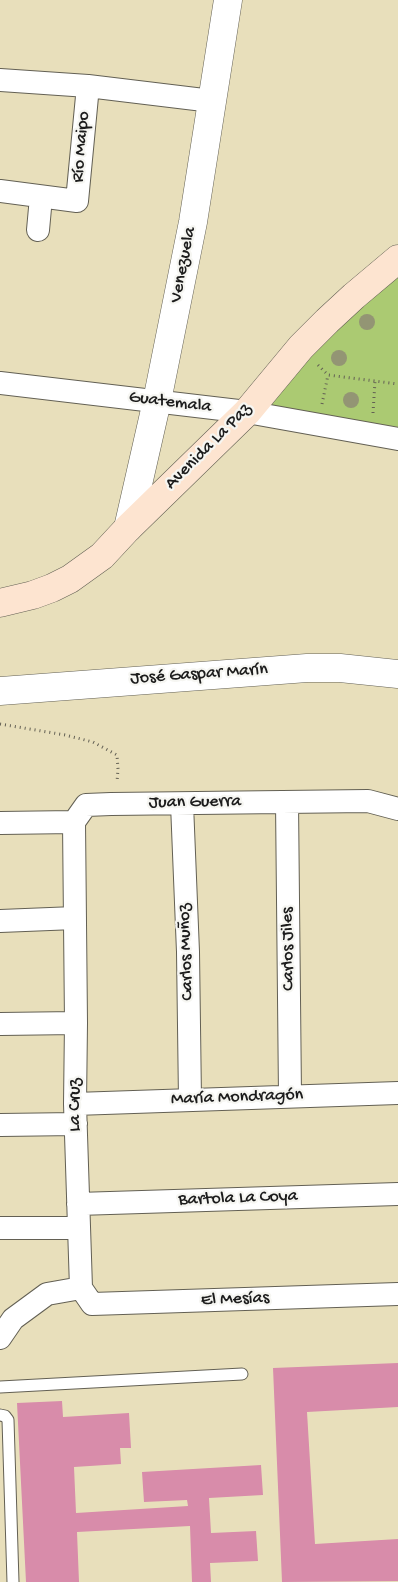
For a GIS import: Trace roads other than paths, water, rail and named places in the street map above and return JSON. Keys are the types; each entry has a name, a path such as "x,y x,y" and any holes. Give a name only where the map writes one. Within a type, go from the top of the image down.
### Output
{"main road":[{"name":"Avenida La Paz","path":"0,603 33,595 70,579 102,556 128,528 247,412 301,347 326,321 398,259"}],"street":[{"name":"Venezuela","path":"128,528 157,401 193,222 228,0"},
{"name":"Río Maipo","path":"0,80 88,86 212,101"},
{"name":"Río Maipo","path":"0,191 77,201 88,86"},
{"path":"38,230 41,197"},
{"name":"Guatemala","path":"0,384 247,412 398,439"},
{"name":"José Gaspar Marín","path":"0,691 307,668 340,668 398,674"},
{"name":"Juan Guerra","path":"74,822 86,805 368,801 398,809"},
{"name":"Carlos Jiles","path":"287,802 290,1096"},
{"name":"Carlos Muñoz","path":"182,804 188,952 190,1100"},
{"path":"0,823 74,822"},
{"name":"La Cruz","path":"74,822 75,1114 81,1288"},
{"path":"0,921 75,918"},
{"path":"0,1024 76,1023"},
{"name":"María Mondragón","path":"0,1125 190,1100 398,1093"},
{"name":"Bartola La Coya","path":"78,1204 398,1194"},
{"path":"0,1228 79,1228"},
{"path":"0,1338 14,1319 47,1294 81,1288"},
{"name":"El Mesías","path":"81,1288 92,1304 398,1294"}],"lane":[{"path":"0,1387 242,1374"},
{"path":"0,1415 5,1416 8,1420 13,1582"}]}
